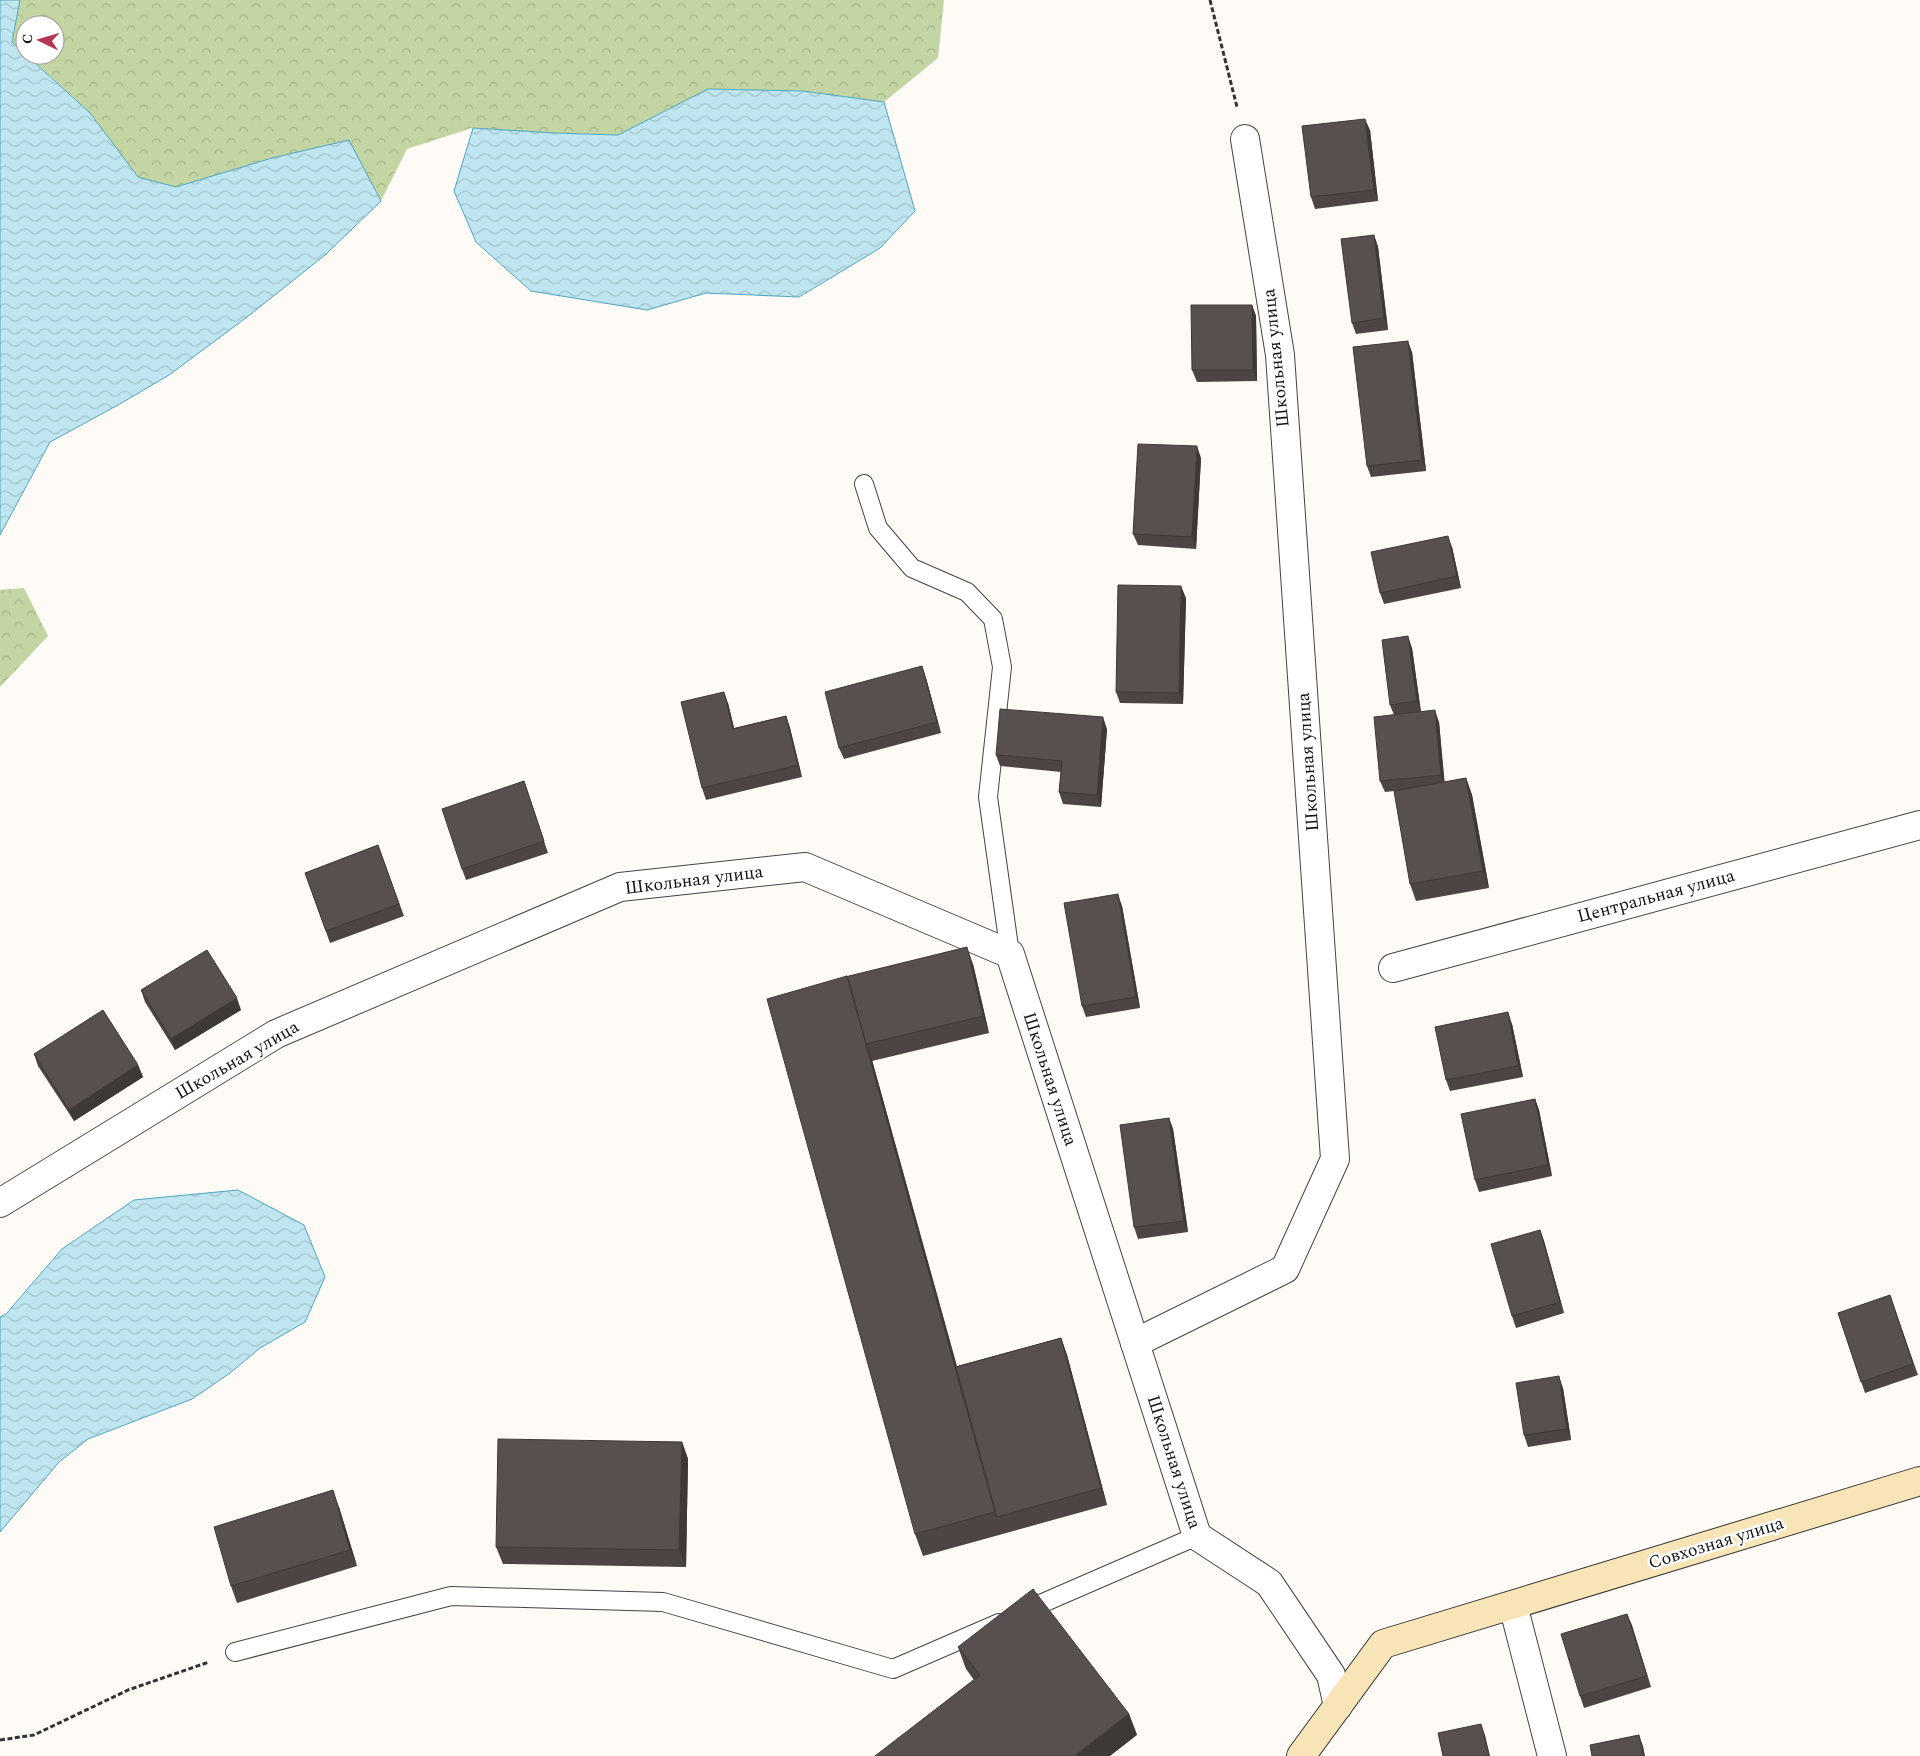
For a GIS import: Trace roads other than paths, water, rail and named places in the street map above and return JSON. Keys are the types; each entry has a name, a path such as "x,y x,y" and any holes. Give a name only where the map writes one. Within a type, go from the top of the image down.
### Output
{"street":[{"name":"Школьная улица","path":"1135,1343 1285,1269 1336,1159 1280,356 1245,139"},
{"name":"Центральная улица","path":"1393,968 1920,825"},
{"name":"Школьная улица","path":"0,1203 276,1034 620,887 805,867 1010,954 1197,1536 1269,1583 1331,1675 1338,1706"},
{"name":"Совхозная улица","path":"1301,1756 1383,1644 1920,1481"},
{"path":"1512,1605 1552,1756"}],"lane":[{"path":"864,484 878,528 912,568 967,592 992,619 1002,667 988,797 1010,954"},
{"path":"235,1652 450,1596 663,1602 894,1669 1197,1536"}],"water":[{"path":"0,0 20,0 17,15 15,15 12,42 15,45 15,65 37,65 90,113 138,177 176,187 272,158 349,140 381,201 325,255 247,317 169,375 50,442 0,535"},
{"path":"708,89 803,91 884,102 915,211 880,248 799,297 706,293 647,310 531,291 476,242 454,191 473,128 618,135"},
{"path":"238,1190 304,1225 325,1277 305,1322 260,1348 230,1373 192,1399 88,1439 59,1462 0,1532 0,1317 6,1314 62,1249 134,1200"}]}
